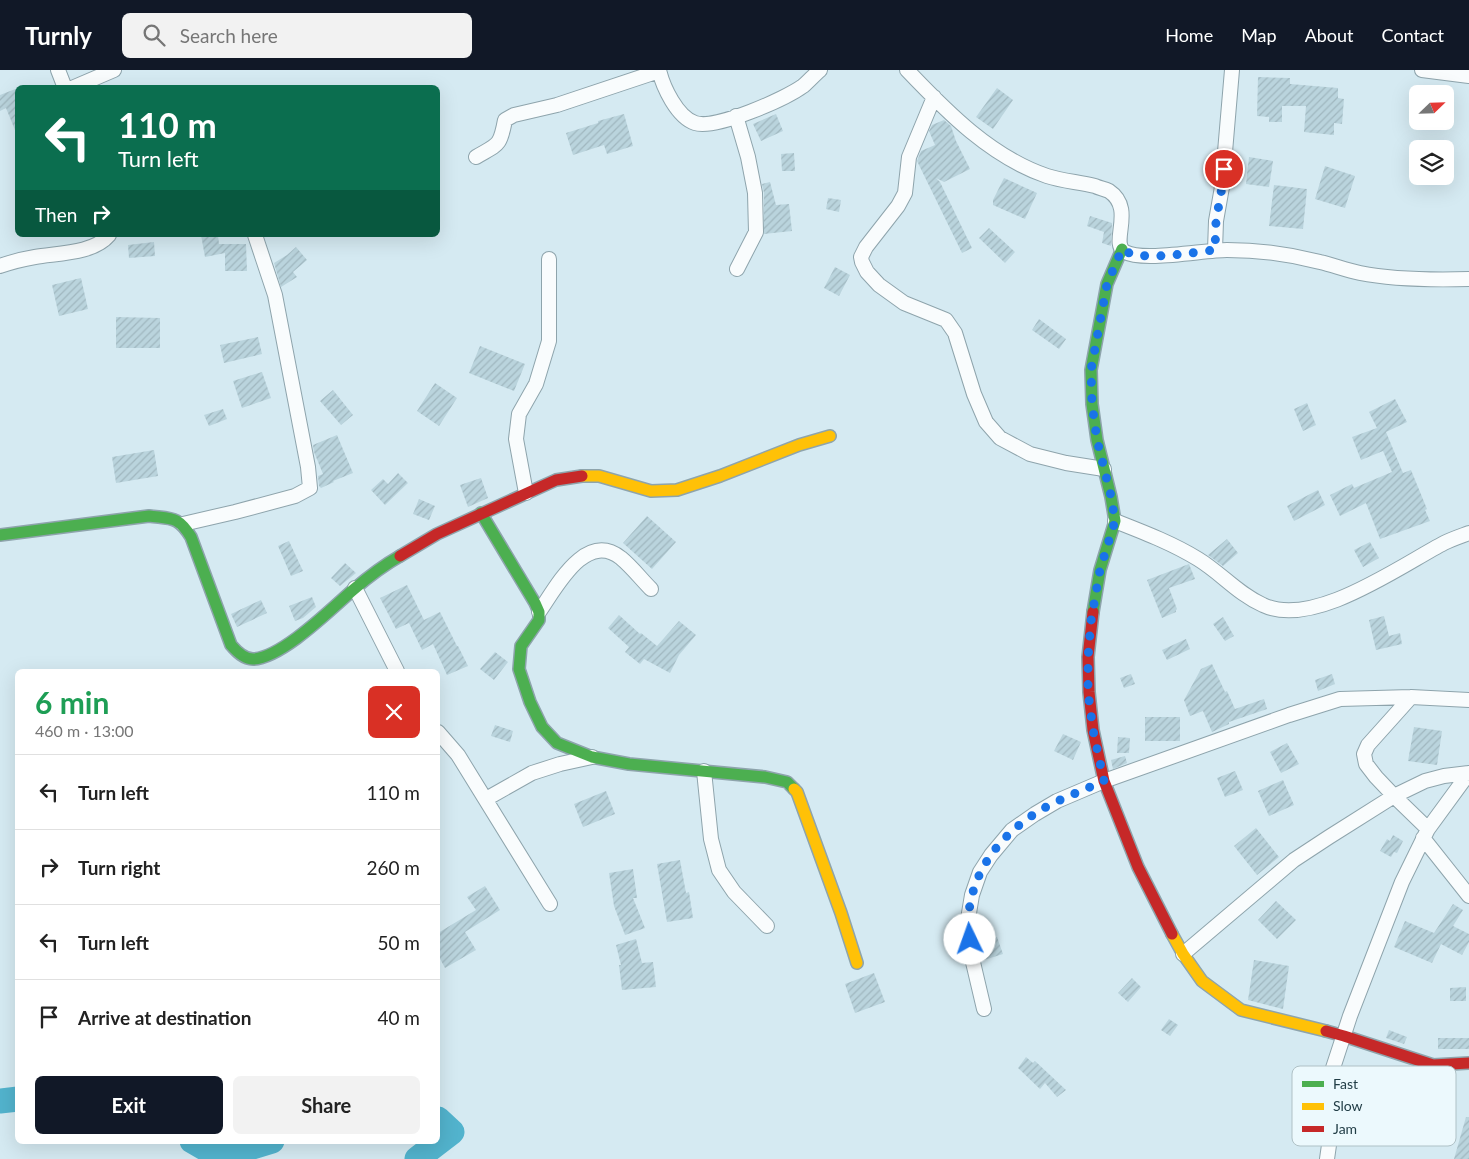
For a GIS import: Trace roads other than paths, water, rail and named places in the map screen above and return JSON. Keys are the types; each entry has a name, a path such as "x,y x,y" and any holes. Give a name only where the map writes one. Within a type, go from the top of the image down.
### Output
{"street":[{"path":"58,70 64,85"},
{"path":"79,85 114,70"},
{"path":"476,157 495,146 501,140 504,120 514,115 557,105 659,71 663,85 685,117 694,123 704,124 756,110 784,97 802,86 820,70"},
{"path":"906,70 966,129 1014,162 1048,176 1108,190 1120,202 1122,210 1120,243 1126,253 1149,256 1215,250 1254,250 1286,254 1360,273 1409,279 1469,279"},
{"path":"1215,250 1216,221 1222,187 1232,70"},
{"path":"1422,70 1469,76"},
{"path":"934,97 908,157 905,193 898,206 866,247 861,257 862,262 867,272 879,285 904,303 946,320 955,333 972,387 986,422 1000,438 1030,454 1104,469"},
{"path":"736,116 750,166 755,193 756,232 737,269"},
{"path":"0,266 32,257 89,248 107,237"},
{"path":"182,524 295,496 310,488 308,467 275,295 255,237"},
{"path":"1122,249 1107,284 1091,370 1092,404 1097,440 1111,496 1115,521 1100,570 1091,621 1088,692 1093,730 1104,781 1138,867 1183,954 1202,982 1241,1010 1344,1036 1433,1064 1469,1063"},
{"path":"526,492 516,439 519,414 536,384 549,341 549,259"},
{"path":"0,535 149,516 172,519 182,524 191,537 231,645 246,658 254,659 268,655 284,646 315,623 355,588 396,558 437,534 481,512 556,480 578,476 599,476 651,491 677,490 720,476 799,445 830,436"},
{"path":"481,512 539,612 539,620 521,646 519,669 530,702 542,727 557,743 592,757 629,764 765,777 787,782 798,792 857,963"},
{"path":"1115,521 1163,540 1198,558 1242,593 1264,606 1285,611 1314,607 1352,593 1446,542 1469,533"},
{"path":"539,612 578,559 590,552 605,551 620,557 651,588"},
{"path":"355,588 396,669"},
{"path":"1410,697 1368,745 1364,754 1366,764 1426,834 1469,896"},
{"path":"984,1009 972,958 968,919 972,895 980,872 991,855 1012,830 1035,814 1057,801 1104,781 1289,715 1340,699 1410,697 1469,700"},
{"path":"440,734 458,755 550,904"},
{"path":"486,799 532,773 592,757"},
{"path":"704,771 711,839 719,870 734,892 768,926"},
{"path":"1183,954 1294,860 1394,796 1444,776 1469,773"},
{"path":"1335,1066 1344,1036 1402,882 1426,834 1469,773"},
{"path":"1328,1159 1329,1146"}],"waterway":[{"path":"0,1101 15,1099"},
{"path":"440,1121 452,1132 440,1141"},
{"path":"197,1144 220,1157 262,1144"},
{"path":"417,1159 436,1144"}]}
